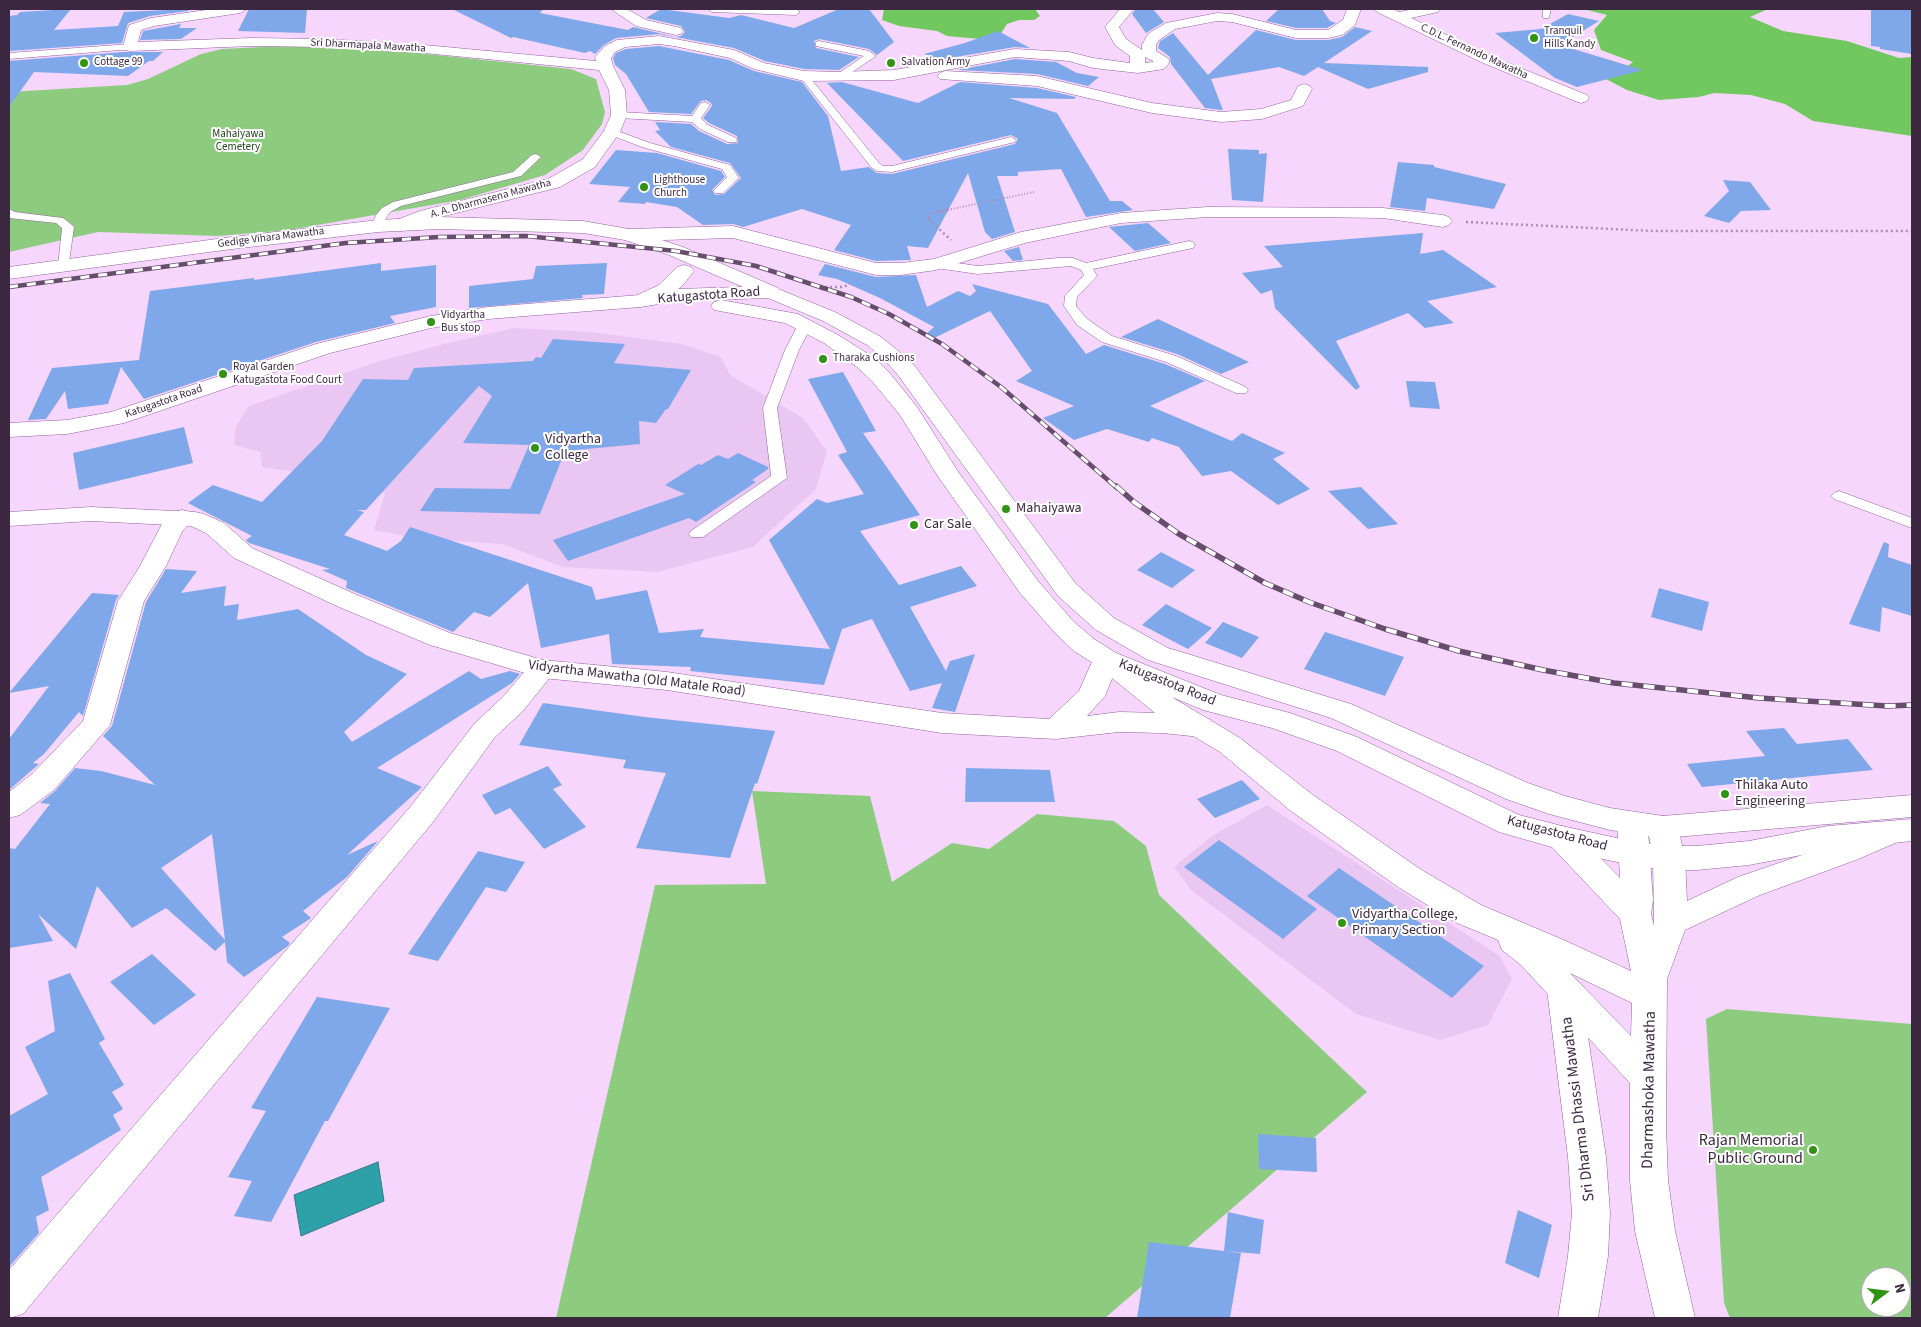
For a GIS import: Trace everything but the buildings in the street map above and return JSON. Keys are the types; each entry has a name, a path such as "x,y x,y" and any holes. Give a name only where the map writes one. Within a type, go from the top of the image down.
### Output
{"main road":[{"path":"130,46 134,28 151,22 240,9"},
{"path":"618,9 641,23 735,44 798,74"},
{"path":"1127,9 1112,27 1120,42 1137,54 1138,68"},
{"path":"894,75 1015,53 1069,57 1093,63 1138,68 1159,66 1161,59 1149,53 1149,45 1153,37 1171,26 1217,17 1232,18 1296,34 1328,34 1337,32 1350,22 1354,9"},
{"path":"1382,9 1399,16"},
{"name":"C.D.L. Fernando Mawatha","path":"1399,16 1433,9"},
{"name":"C.D.L. Fernando Mawatha","path":"1399,16 1486,59 1581,98"},
{"path":"605,66 603,56 610,49 622,43 660,40 716,49 734,54 759,66 798,74 839,77 894,75 1037,81 1183,114 1221,116 1262,114 1283,108 1297,103 1304,89"},
{"name":"Sri Dharmapala Mawatha","path":"130,46 251,42 326,43 424,49 605,66"},
{"name":"A. A. Dharmasena Mawatha","path":"401,225 426,215 554,183 589,163 612,132 619,115 616,90 605,66"},
{"path":"629,235 733,232 876,269 902,269 936,264 1021,238 1121,218 1198,212 1383,213 1443,221"},
{"name":"Gedige Vihara Mawatha","path":"9,273 224,244 378,226 439,224 583,227 629,235 676,251 771,292"},
{"name":"Gedige Vihara Mawatha","path":"534,226 620,242 662,259 733,293 798,316"},
{"path":"640,302 666,289 684,271"},
{"name":"Katugastota Road","path":"9,430 67,427 116,418 323,348 422,324 488,313 640,302 678,295 771,292 798,316 849,350 885,381 1029,586 1065,628 1084,645 1106,658 1213,703 1280,720 1316,732 1378,759 1510,824 1562,838 1636,854 1669,858 1723,856 1798,843 1901,832"},
{"name":"Katugastota Road","path":"640,302 724,306 798,316 830,317 874,341 906,370 1067,590 1112,629 1158,654 1341,711 1524,794 1584,813 1632,823 1663,827 1912,806"},
{"name":"Vidyartha Mawatha (Old Matale Road)","path":"9,519 91,514 195,519 215,528 243,552 391,619 440,639 542,669 667,681 942,723 1056,729 1119,722 1162,723 1201,727"},
{"path":"9,807 43,782 96,725 131,601 153,566 171,529 182,518"},
{"path":"1056,729 1091,696 1106,658 1133,682 1165,706 1230,745 1302,803 1409,878 1469,914 1651,988"},
{"path":"9,1300 422,814 485,730 512,705 542,669"},
{"path":"1632,823 1636,854 1637,900 1635,914"},
{"path":"1663,827 1669,858 1672,922 1749,886 1901,832"},
{"path":"1562,838 1635,914"},
{"name":"Dharmashoka Mawatha","path":"1635,914 1651,988 1647,1126 1649,1180 1654,1231 1675,1318"},
{"name":"Dharmashoka Mawatha","path":"1651,988 1672,922"},
{"path":"1496,926 1533,956 1649,1079"},
{"name":"Sri Dharma Dhassi Mawatha","path":"1564,990 1587,1157 1591,1213 1588,1256 1578,1318"}],"lane":[{"path":"712,9 796,12"},
{"path":"819,44 866,53 871,56 839,77"},
{"path":"9,56 130,46"},
{"path":"798,74 875,165 881,169 892,169 1011,140"},
{"path":"695,119 705,105"},
{"path":"619,115 695,119 704,127 732,140"},
{"path":"612,132 646,145 726,167 734,178 719,191"},
{"path":"378,226 380,217 386,210 397,204 517,174 536,157"},
{"path":"9,212 12,215 59,220 68,227 64,266"},
{"path":"936,264 978,270 1058,262 1073,262 1086,267 1189,245"},
{"path":"1086,267 1091,276 1071,296 1070,306 1082,322 1107,339 1171,359 1241,390"},
{"path":"696,534 779,478 770,408 792,350 798,316"},
{"path":"1839,496 1912,522"}],"path":[{"path":"966,254 928,218 933,213 1034,192"},
{"path":"1443,221 1654,231 1912,231"},
{"path":"798,316 825,287 844,287 876,269"}],"shaded area":[{"name":"Vidyartha College","path":"514,328 591,332 682,344 721,357 730,375 803,418 827,451 816,489 753,547 657,572 562,567 503,544 422,539 374,530 385,493 321,476 262,467 260,452 234,445 236,426 249,406 377,362"},
{"name":"Vidyartha College, Primary Section","path":"1267,805 1500,956 1512,979 1488,1025 1440,1040 1356,1014 1191,890 1174,867 1212,836"},
{"path":"378,1162 384,1201 301,1236 294,1195"}],"green space":[{"path":"884,9 1035,9 1040,16 1034,20 1019,20 1007,24 1000,35 980,39 947,36 937,31 899,26 882,20"},
{"path":"1583,9 1768,9 1750,17 1783,31 1847,41 1899,58 1912,57 1912,136 1813,121 1785,104 1751,95 1714,93 1699,97 1659,100 1627,90 1602,77 1625,68 1633,62 1601,50 1594,30 1607,15"},
{"name":"Mahaiyawa Cemetery","path":"282,46 407,52 571,69 596,79 605,112 602,124 583,150 545,175 460,200 289,230 218,236 98,232 9,252 9,92 127,85 148,79 201,54 222,49"},
{"path":"752,791 870,796 892,882 952,843 989,849 1037,814 1114,821 1146,846 1159,895 1367,1092 1105,1318 556,1318 655,885 766,884"},
{"name":"Rajan Memorial Public Ground","path":"1727,1009 1912,1024 1912,1318 1730,1318 1724,1303 1706,1019"}],"railway":[{"path":"9,287 346,243 439,237 526,236 676,251 756,266 851,297 889,314 942,344 1001,387 1117,488"},
{"path":"1116,486 1134,502 1179,534 1265,583 1309,602 1385,629 1459,651 1543,670 1614,683 1759,698 1887,706 1912,705"}],"place":[{"name":"Tranquil Hills Kandy","path":"1534,38"},
{"name":"Cottage 99","path":"84,63"},
{"name":"Salvation Army","path":"891,63"},
{"name":"Lighthouse Church","path":"644,187"},
{"name":"Vidyartha Bus stop","path":"431,322"},
{"name":"Tharaka Cushions","path":"823,359"},
{"name":"Royal Garden Katugastota Food Court","path":"223,374"},
{"name":"Vidyartha College","path":"535,448"},
{"name":"Mahaiyawa","path":"1006,509"},
{"name":"Car Sale","path":"914,525"},
{"name":"Thilaka Auto Engineering","path":"1725,794"},
{"name":"Vidyartha College, Primary Section","path":"1342,923"},
{"name":"Rajan Memorial Public Ground","path":"1813,1150"}]}
